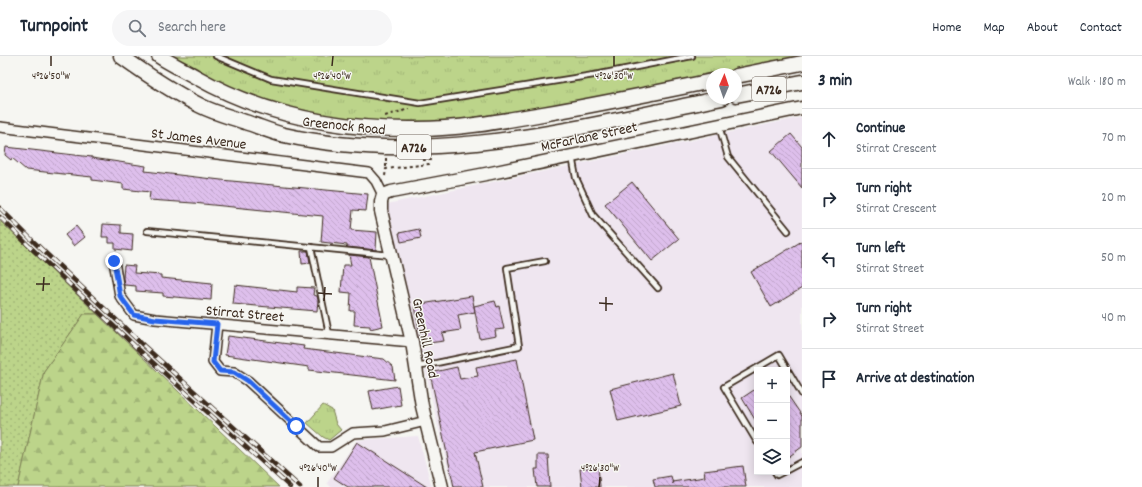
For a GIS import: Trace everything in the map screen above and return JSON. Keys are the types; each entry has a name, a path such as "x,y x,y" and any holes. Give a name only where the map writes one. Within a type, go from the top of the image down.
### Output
{"main road":[{"name":"Greenock Road","path":"121,56 150,76 202,106 283,135 350,145 428,147 493,142 569,129 706,101"},
{"name":"Greenock Road","path":"159,56 213,87 248,102 292,116 346,126 417,129 478,125 563,111 706,82"},
{"name":"A726","path":"742,75 802,63"},
{"name":"A726","path":"742,94 802,82"}],"street":[{"name":"McFarlane Street","path":"383,195 391,192 802,108"},
{"name":"St James Avenue","path":"0,127 369,173 376,181 383,195"},
{"name":"Greenhill Road","path":"383,195 381,211 412,342 422,406 442,487"},
{"name":"Stirrat Street","path":"114,261 120,296 134,315 155,319 412,342"},
{"path":"217,324 213,362 220,371 234,372 248,381 319,447 332,447 353,433 386,431 426,421"}],"lane":[{"path":"216,56 272,79 420,102 600,74 692,56"},
{"path":"719,126 728,157 788,230"},
{"path":"572,156 576,178 593,215 658,288"},
{"path":"147,231 392,255"},
{"path":"312,247 329,334"},
{"path":"417,367 519,346 507,268 545,261"},
{"path":"755,439 724,386 779,356 802,394"},
{"path":"790,468 802,462"}],"path":[{"path":"386,157 386,169"}],"shaded area":[{"path":"802,117 802,487 452,487 387,204"},
{"path":"418,436 432,487 331,487 327,483 357,440"}],"green space":[{"path":"170,56 802,56 742,69 706,68 706,76 549,106 448,121 373,123 326,117 287,108 230,88"},
{"path":"0,221 97,314 84,314 44,371 18,487 0,487"},
{"path":"84,314 97,314 279,487 18,487 44,371"},
{"path":"323,405 332,410 336,424 341,430 329,440 323,437 307,423"}],"building":[{"path":"791,134 802,147 802,188 771,151"},
{"path":"6,147 92,157 146,166 145,171 368,194 366,211 353,210 351,230 377,232 376,250 347,247 347,245 321,242 323,216 149,200 150,192 123,189 123,184 92,180 92,177 26,170 12,158 11,160 5,155"},
{"path":"632,182 679,239 652,261 605,204"},
{"path":"103,224 121,225 121,233 133,234 132,251 115,249 115,243 109,243 109,237 102,237"},
{"path":"76,226 85,237 74,246 65,235"},
{"path":"419,229 421,238 401,242 399,233"},
{"path":"802,241 802,288 771,307 751,272"},
{"path":"301,251 308,251 310,263 302,264"},
{"path":"349,255 369,257 383,326 370,329 370,326 354,325 355,311 350,311 351,293 341,292 343,265 351,265"},
{"path":"124,265 135,266 134,273 161,275 161,278 212,283 211,300 163,296 163,293 136,291 136,286 124,285"},
{"path":"235,285 297,292 297,287 314,288 313,295 317,296 318,300 317,311 233,304"},
{"path":"472,296 475,312 458,315 461,330 442,333 444,341 421,344 415,305"},
{"path":"495,301 497,307 499,306 504,329 495,330 496,336 480,339 474,306"},
{"path":"228,336 304,346 303,349 384,359 393,367 395,380 309,370 309,367 225,355"},
{"path":"517,359 533,440 475,452 483,487 454,487 430,373 457,367 460,379 478,376 476,367"},
{"path":"673,373 681,406 618,421 610,389"},
{"path":"398,386 401,405 373,410 369,391"},
{"path":"754,390 754,418 742,398"},
{"path":"790,398 802,416 802,447 790,456"},
{"path":"357,442 427,487 348,487 334,478"},
{"path":"538,455 548,455 550,487 537,487 535,469 538,469"},
{"path":"598,466 600,487 582,487 580,469"},
{"path":"743,466 746,487 655,487 653,479 671,476 672,482 705,477 704,471"}],"railway":[{"path":"0,208 144,346 300,487"},
{"path":"0,217 138,349 290,487"}],"route":[{"path":"114,261 120,296 134,315 155,319 217,324 213,362 220,371 234,372 248,381 296,426"}]}
